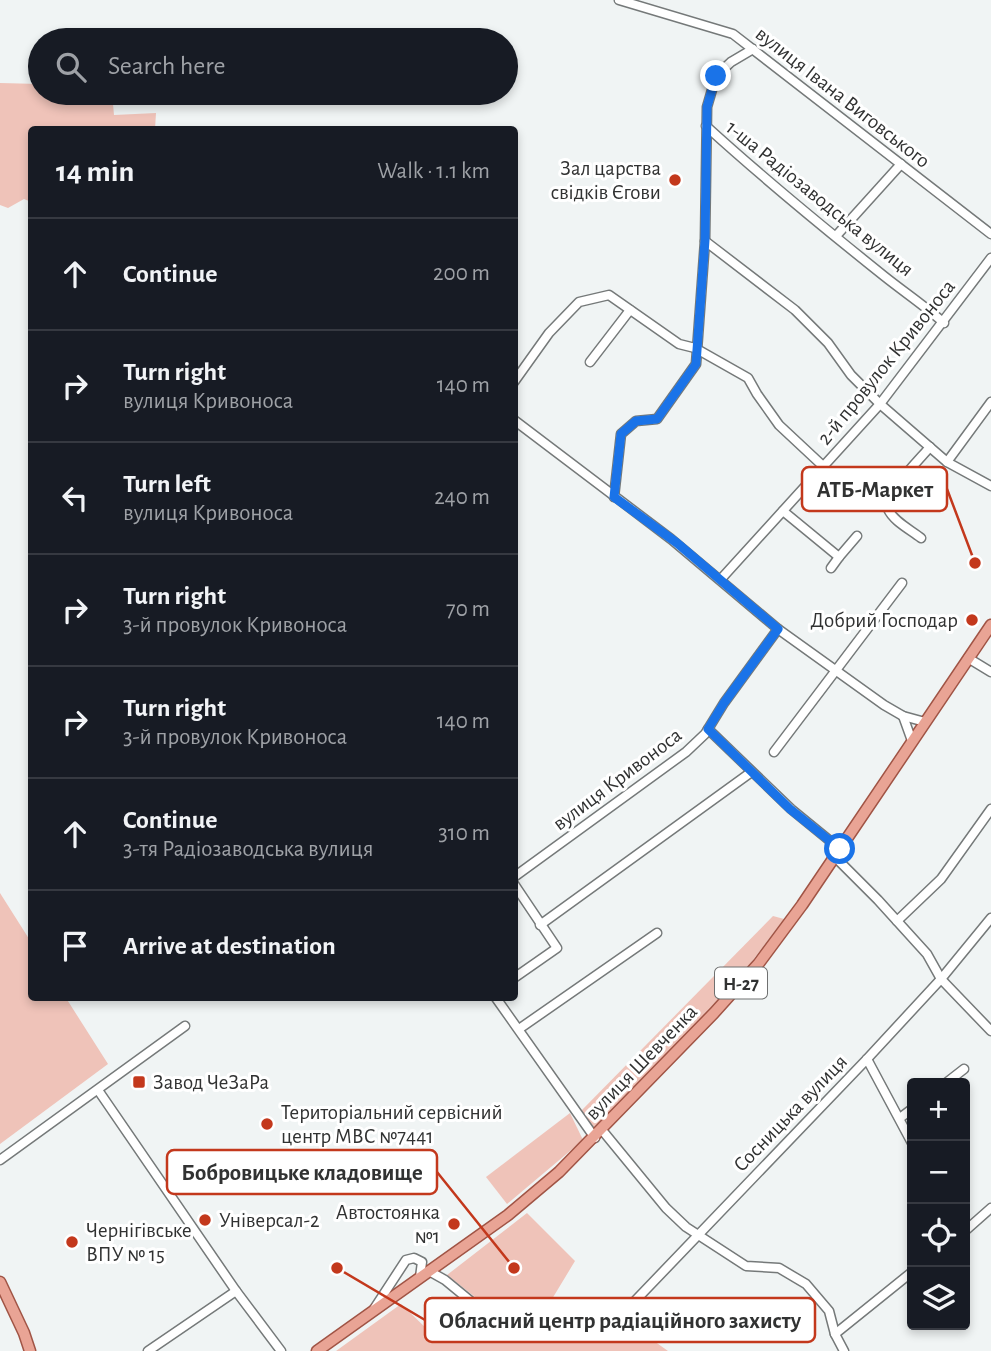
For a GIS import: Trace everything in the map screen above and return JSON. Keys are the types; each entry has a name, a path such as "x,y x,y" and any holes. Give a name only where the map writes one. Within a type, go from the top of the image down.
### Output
{"main road":[{"name":"вулиця Шевченка","path":"317,1351 508,1215 559,1172 759,963 838,853 991,625"},
{"path":"0,1282 30,1351"}],"street":[{"name":"вулиця Івана Виговського","path":"620,0 733,34 991,234"},
{"path":"614,497 621,434 636,421 657,419 696,364 695,348 701,313 705,240 707,107 716,76 731,62 752,49"},
{"name":"1-ша Радіозаводська вулиця","path":"706,126 744,161 944,323"},
{"path":"836,236 901,164"},
{"path":"705,240 795,310 828,343 851,375 947,462 991,485"},
{"name":"2-й провулок Кривоноса","path":"721,579 880,404 991,258"},
{"path":"518,377 550,333 579,302 610,295 679,344 695,348 748,378 779,425 824,467"},
{"path":"590,362 630,310"},
{"path":"947,462 991,402"},
{"path":"518,423 721,579 778,629 902,716 925,722"},
{"path":"921,538 896,519 888,508 888,497 930,447"},
{"path":"783,511 839,557"},
{"path":"831,568 857,536"},
{"path":"774,752 902,583"},
{"name":"вулиця Кривоноса","path":"518,874 686,752 708,729 778,629"},
{"path":"968,658 991,673"},
{"path":"902,716 912,741"},
{"path":"708,729 750,773 838,853 927,954 940,979 991,1031"},
{"path":"540,925 750,773"},
{"path":"897,921 941,878 991,809"},
{"path":"518,890 556,948 518,975"},
{"name":"Сосницька вулиця","path":"424,1274 445,1280 490,1317 607,1331 867,1059 991,918"},
{"path":"519,1030 657,933"},
{"path":"498,1001 598,1134 666,1208 697,1235 746,1266 779,1268 799,1279 829,1311 835,1334 844,1351"},
{"path":"0,1160 185,1026"},
{"path":"867,1059 911,1141"},
{"path":"952,1078 964,1069"},
{"path":"98,1090 236,1291 281,1351"},
{"path":"901,1118 907,1113"},
{"path":"970,1227 991,1208"},
{"path":"373,1311 405,1260 414,1258 422,1262 424,1274"},
{"path":"835,1334 907,1276"},
{"path":"148,1351 236,1291"}],"shaded area":[{"path":"0,83 28,84 28,105 113,105 114,115 156,113 155,126 28,126 28,201 24,199 8,208 0,205"},
{"path":"0,893 28,937 28,1001 68,1001 108,1064 0,1144"},
{"path":"773,916 784,919 737,981 593,1128 581,1111"},
{"path":"570,1113 583,1140 507,1204 486,1177"},
{"path":"527,1213 575,1261 549,1304 560,1327 572,1334 597,1341 610,1325 654,1341 668,1351 336,1351 401,1304 427,1329 456,1331 481,1321 489,1308 447,1275"}],"place":[{"name":"Зал царства свідків Єгови","path":"675,180"},
{"name":"АТБ-Маркет","path":"975,563"},
{"name":"Добрий Господар","path":"972,620"},
{"name":"Завод ЧеЗаРа","path":"139,1082"},
{"name":"Територіальний сервісний центр МВС №7441","path":"267,1124"},
{"name":"Універсал-2","path":"205,1220"},
{"name":"Автостоянка №1","path":"454,1224"},
{"name":"Чернігівське ВПУ № 15","path":"72,1242"},
{"name":"Обласний центр радіаційного захисту","path":"337,1268"},
{"name":"Бобровицьке кладовище","path":"514,1268"}],"route":[{"path":"716,76 707,107 705,240 701,313 695,348 696,364 657,419 636,421 621,434 614,497 677,543 778,629 708,729 750,773 840,849"}]}
